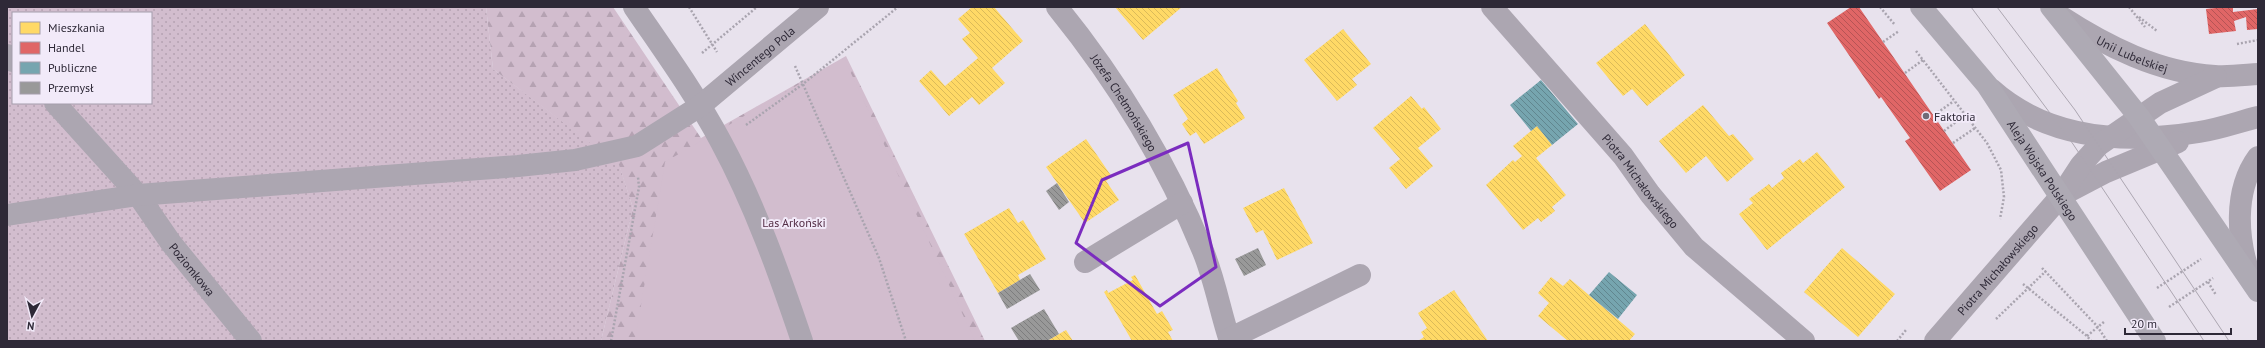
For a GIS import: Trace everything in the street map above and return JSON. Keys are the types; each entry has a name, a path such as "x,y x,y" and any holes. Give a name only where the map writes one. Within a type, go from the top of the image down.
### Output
{"main road":[{"name":"Aleja Wojska Polskiego","path":"1922,7 1987,85 2155,341"},
{"path":"2053,10 2139,117 2257,290"}],"street":[{"path":"634,7 678,72 722,143 766,238 802,341"},
{"name":"Wincentego Pola","path":"7,215 138,195 518,166 575,160 637,146 700,106 818,7"},
{"name":"Józefa Chełmońskiego","path":"1057,7 1098,61 1162,163 1204,252 1229,340 1360,275"},
{"name":"Piotra Michałowskiego","path":"1492,7 1623,156 1650,194 1694,247 1804,341"},
{"name":"Unii Lubelskiej","path":"2053,10 2085,32 2141,59 2181,71 2216,76 2258,74"},
{"name":"Unii Lubelskiej","path":"2139,117 2166,100 2216,76"},
{"name":"Aleja Wojska Polskiego","path":"1987,85 2011,106 2049,125 2071,132 2157,143"},
{"name":"Poziomkowa","path":"57,104 138,195 171,243 250,341"},
{"name":"Aleja Wojska Polskiego","path":"2060,197 2081,165 2110,136 2139,117"},
{"path":"2157,143 2258,117"},
{"name":"Aleja Wojska Polskiego","path":"2060,197 2157,143"},
{"path":"2257,290 2245,257 2240,218 2243,189 2258,157"},
{"name":"Piotra Michałowskiego","path":"1942,338 2060,197"},
{"path":"1086,262 1182,203"}],"path":[{"path":"689,7 734,79"},
{"path":"678,72 757,7"},
{"path":"722,143 803,84 898,7"},
{"path":"1880,7 1904,36"},
{"path":"1883,42 1900,30"},
{"path":"782,38 878,258 906,341"},
{"path":"1914,48 1987,144 2001,170 2004,197 1999,220"},
{"path":"1905,73 1923,60"},
{"path":"1934,115 1954,101"},
{"path":"1944,130 1965,115"},
{"path":"1953,143 1975,128"},
{"path":"611,341 639,187 637,146"},
{"path":"2153,290 2203,258"},
{"path":"2042,268 2096,326 2107,341"},
{"path":"1991,325 2027,287 2046,271"},
{"path":"2164,310 2216,276"},
{"path":"2017,280 2087,336 2090,341"},
{"path":"2208,282 2216,295"},
{"path":"2087,336 2096,326"}],"highlighted area":[{"path":"1188,143 1216,267 1160,306 1076,243 1102,180"}],"green space":[{"path":"7,7 486,7 493,69 619,164 633,208 601,341 7,341"},
{"name":"Las Arkoński","path":"486,7 613,7 701,138 846,56 985,341 601,341 633,208 619,165 493,69"},
{"name":"Las Arkoński","path":"844,58 975,341 635,341 665,162"}],"building: Mieszkania":[{"path":"972,7 994,7 1023,41 992,68 1005,83 979,105 972,97 949,116 919,81 931,70 945,86 978,58 962,39 970,33 958,19"},
{"path":"1115,7 1182,7 1143,40"},
{"path":"1645,24 1685,75 1647,106 1632,89 1623,96 1596,63"},
{"path":"1343,29 1371,64 1352,79 1357,85 1337,101 1304,60"},
{"path":"1217,68 1238,101 1236,103 1245,118 1204,144 1196,132 1190,136 1182,124 1188,119 1173,95"},
{"path":"1411,96 1422,109 1424,107 1441,129 1418,148 1433,166 1406,189 1389,168 1400,159 1373,128"},
{"path":"1703,105 1729,136 1733,134 1754,159 1727,182 1706,156 1686,173 1659,141"},
{"path":"1537,126 1552,145 1536,158 1566,195 1552,207 1555,211 1541,222 1538,218 1523,230 1486,185 1513,160 1515,162 1522,156 1513,146"},
{"path":"1086,139 1112,177 1106,181 1119,200 1085,223 1046,167"},
{"path":"1817,152 1845,187 1767,250 1739,214 1753,203 1749,199 1769,184 1772,188 1784,178 1781,173 1800,159 1803,163"},
{"path":"1284,188 1313,243 1277,260 1263,230 1256,233 1243,208"},
{"path":"1009,208 1018,223 1023,220 1046,259 1018,275 1020,280 998,293 964,234"},
{"path":"1842,248 1895,294 1858,337 1804,292"},
{"path":"1135,275 1157,314 1162,311 1173,330 1168,332 1173,341 1132,341 1104,292 1107,290 1108,293 1133,280 1131,277"},
{"path":"1551,277 1563,286 1570,279 1635,334 1629,341 1568,341 1538,316 1549,303 1538,293"},
{"path":"1454,290 1488,341 1418,341 1424,337 1421,332 1427,328 1418,313"},
{"path":"1066,330 1073,341 1047,341 1059,334"}],"building: Handel":[{"path":"1851,7 1859,7 1971,170 1940,191 1905,141 1910,138 1881,97 1879,99 1827,23"},
{"path":"2233,7 2233,12 2258,9 2258,29 2247,30 2246,17 2234,21 2236,31 2209,34 2206,9"}],"building: Publiczne":[{"path":"1541,80 1578,124 1552,145 1537,126 1531,131 1510,105"},
{"path":"1609,272 1637,295 1618,319 1589,295"}],"building: Przemysł":[{"path":"1057,183 1069,202 1059,210 1046,191"},
{"path":"1258,248 1266,265 1244,276 1235,259"},
{"path":"1030,274 1040,290 1007,309 998,293"},
{"path":"1044,309 1059,334 1047,341 1019,341 1011,328"}],"tram line":[{"path":"1971,7 2073,144 2204,341"},
{"path":"1997,7 2075,110 2229,341"}],"place":[{"name":"Faktoria","path":"1926,116"}]}
